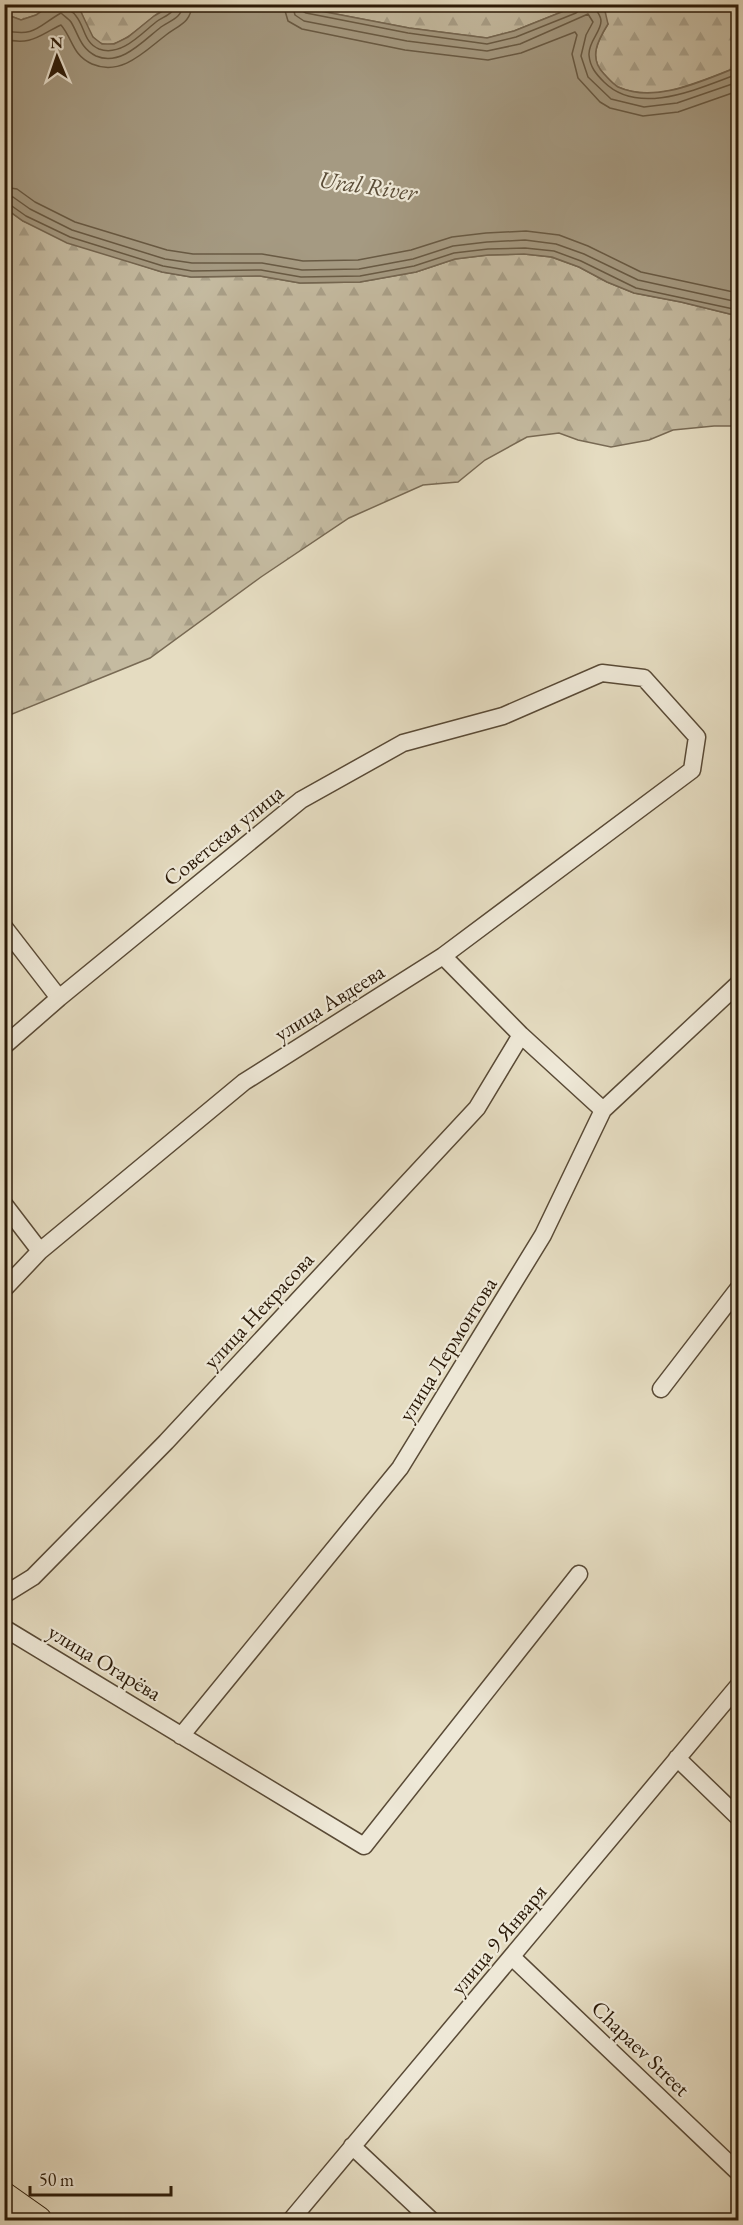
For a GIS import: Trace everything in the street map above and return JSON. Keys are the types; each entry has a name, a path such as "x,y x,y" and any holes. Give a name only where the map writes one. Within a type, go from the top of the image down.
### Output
{"main road":[{"path":"4,2196 38,2220"}],"street":[{"name":"Советская улица","path":"4,1046 59,998 301,800 403,743 503,716 602,674 644,678 697,737 693,770"},
{"name":"улица Авдеева","path":"4,1289 40,1251 244,1082 443,956 693,770"},
{"path":"4,927 59,998"},
{"path":"443,956 521,1035 603,1110"},
{"name":"улица Лермонтова","path":"181,1736 400,1468 543,1235 603,1110 738,984"},
{"name":"улица Некрасова","path":"4,1595 33,1577 166,1442 477,1108 521,1035"},
{"path":"4,1204 40,1251"},
{"path":"661,1389 738,1289"},
{"name":"улица Огарёва","path":"4,1628 364,1846 579,1574"},
{"name":"улица 9 Января","path":"291,2220 738,1686"},
{"path":"677,1758 738,1817"},
{"name":"Chapaev Street","path":"512,1957 738,2172"},
{"path":"352,2146 431,2220"}],"green space":[{"path":"5,5 52,5 36,15 21,20 5,14"},
{"path":"69,5 173,5 155,15 124,40 107,45 99,43 92,36 80,10"},
{"path":"289,5 597,5 574,7 514,31 487,38 409,28"},
{"path":"597,5 738,5 738,67 694,84 663,92 633,92 618,87 604,74 596,62 596,49 608,24"},
{"path":"5,208 23,221 104,253 162,272 191,277 260,276 300,283 360,282 416,272 455,259 524,254 551,257 579,267 634,293 738,316 738,426 673,430 649,440 611,447 578,440 559,433 527,437 485,460 458,482 423,485 349,518 261,577 150,658 5,717"}],"water":[{"name":"Ural River","path":"52,4 69,5 80,10 93,37 102,44 114,44 128,37 154,16 173,5 289,5 409,28 487,38 514,31 574,7 597,5 605,11 608,24 596,49 596,62 604,74 618,87 633,92 663,92 694,84 738,67 738,316 634,293 552,257 524,254 488,255 455,259 416,272 360,282 300,283 260,276 191,277 162,272 67,243 23,221 5,208 5,14 21,20 36,15"}]}
